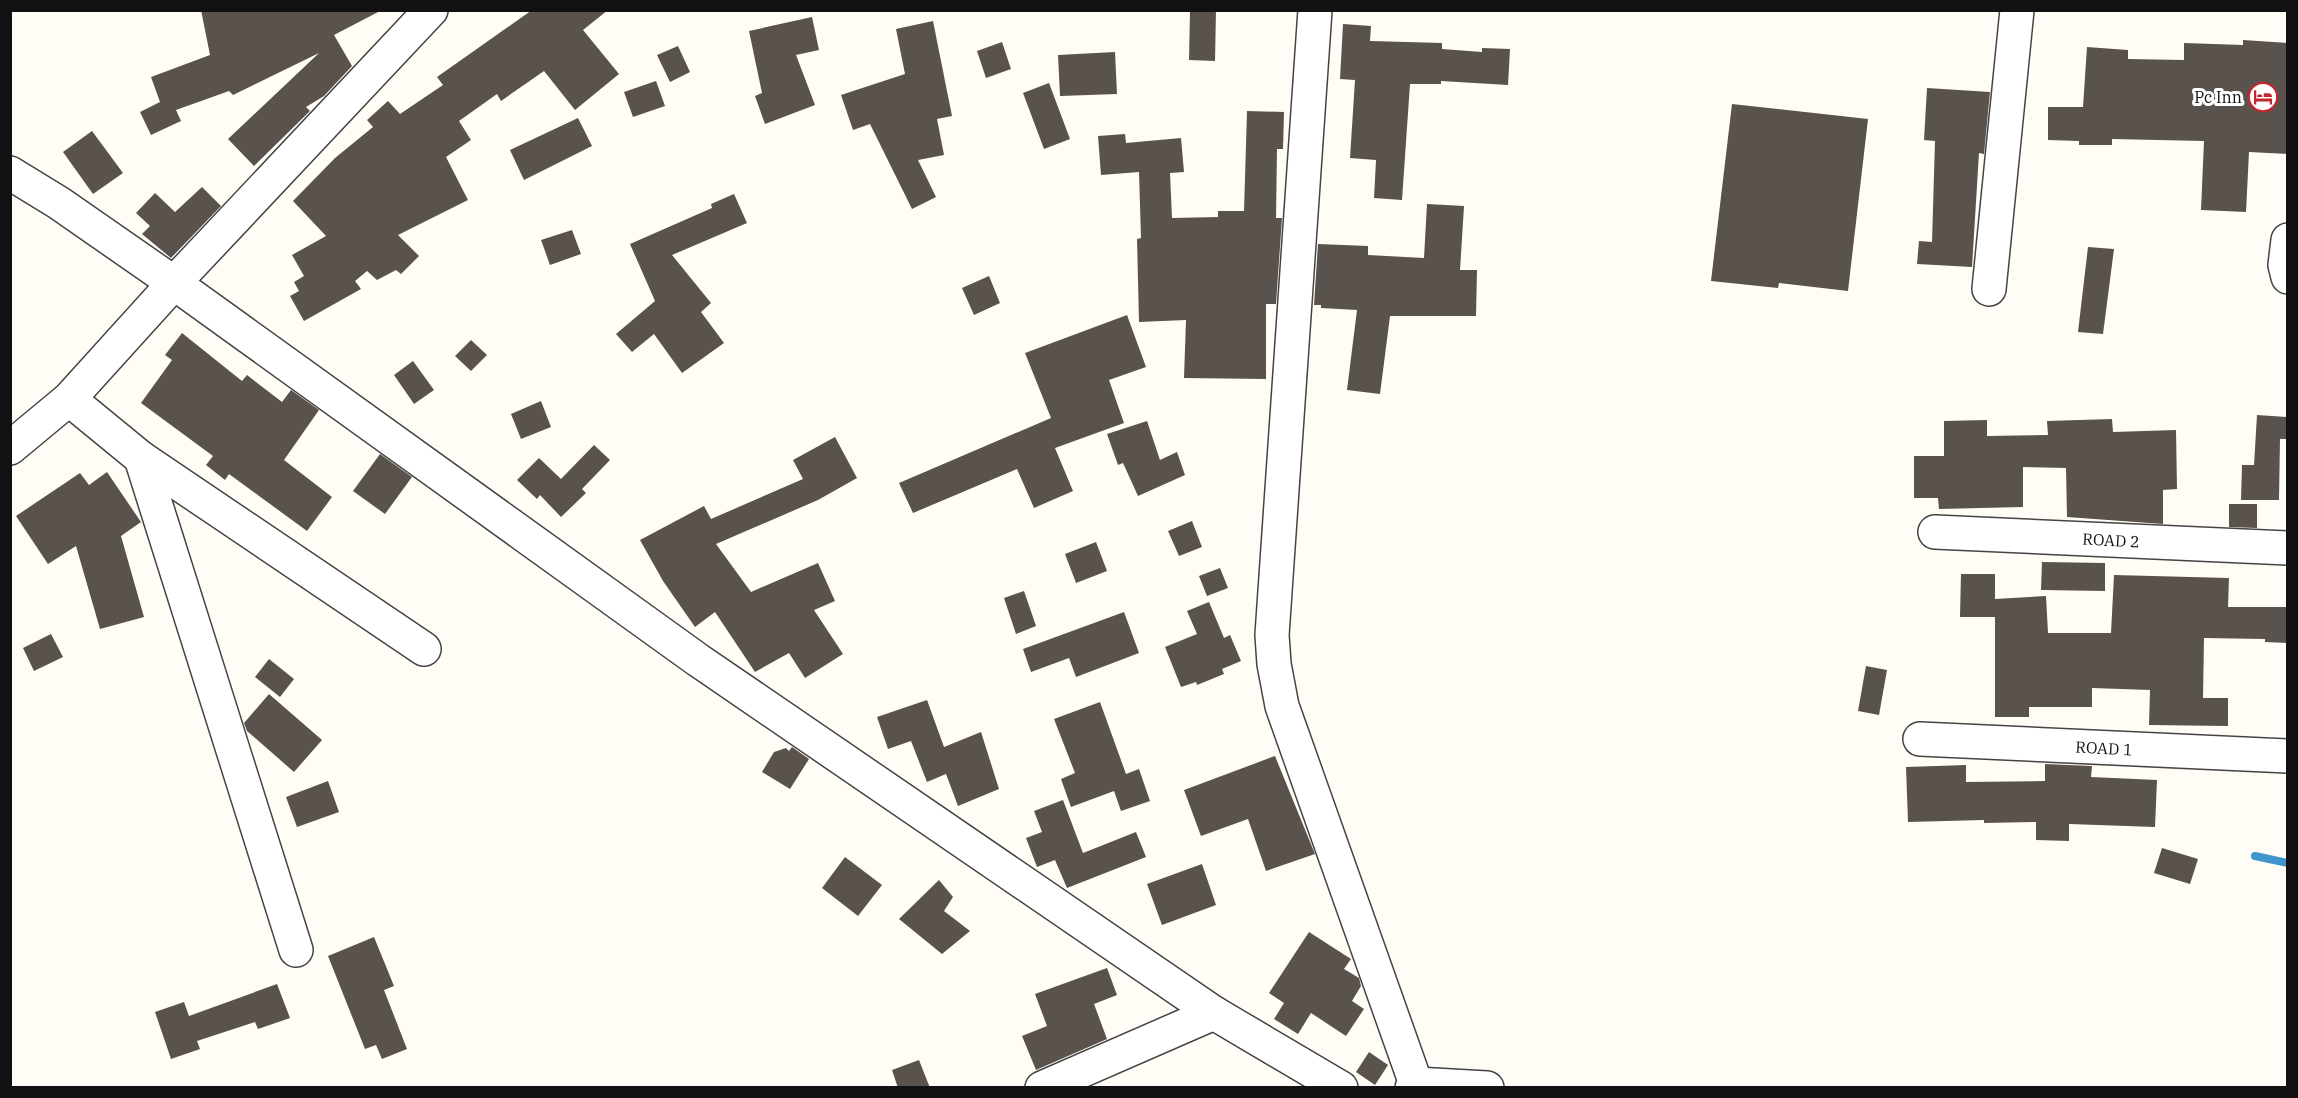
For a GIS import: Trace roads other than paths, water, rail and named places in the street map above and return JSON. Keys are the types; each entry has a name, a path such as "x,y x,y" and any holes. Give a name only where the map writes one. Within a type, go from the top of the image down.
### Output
{"street":[{"path":"10,448 69,399 174,283 431,10"},
{"path":"1315,10 1272,635 1274,664 1282,706 1414,1086 1487,1088"},
{"path":"1989,289 2017,10"},
{"path":"10,173 59,203 174,283 698,660 1214,1013 1341,1088"},
{"path":"2288,240 2285,265 2288,277"},
{"path":"69,399 141,458 424,648"},
{"path":"141,458 296,950"},
{"name":"ROAD 2","path":"1935,532 2288,548"},
{"name":"ROAD 1","path":"1920,739 2288,756"},
{"path":"1042,1088 1214,1013"}],"waterway":[{"path":"2255,856 2288,863"}],"place":[{"name":"Pc Inn","path":"2263,97"}]}
